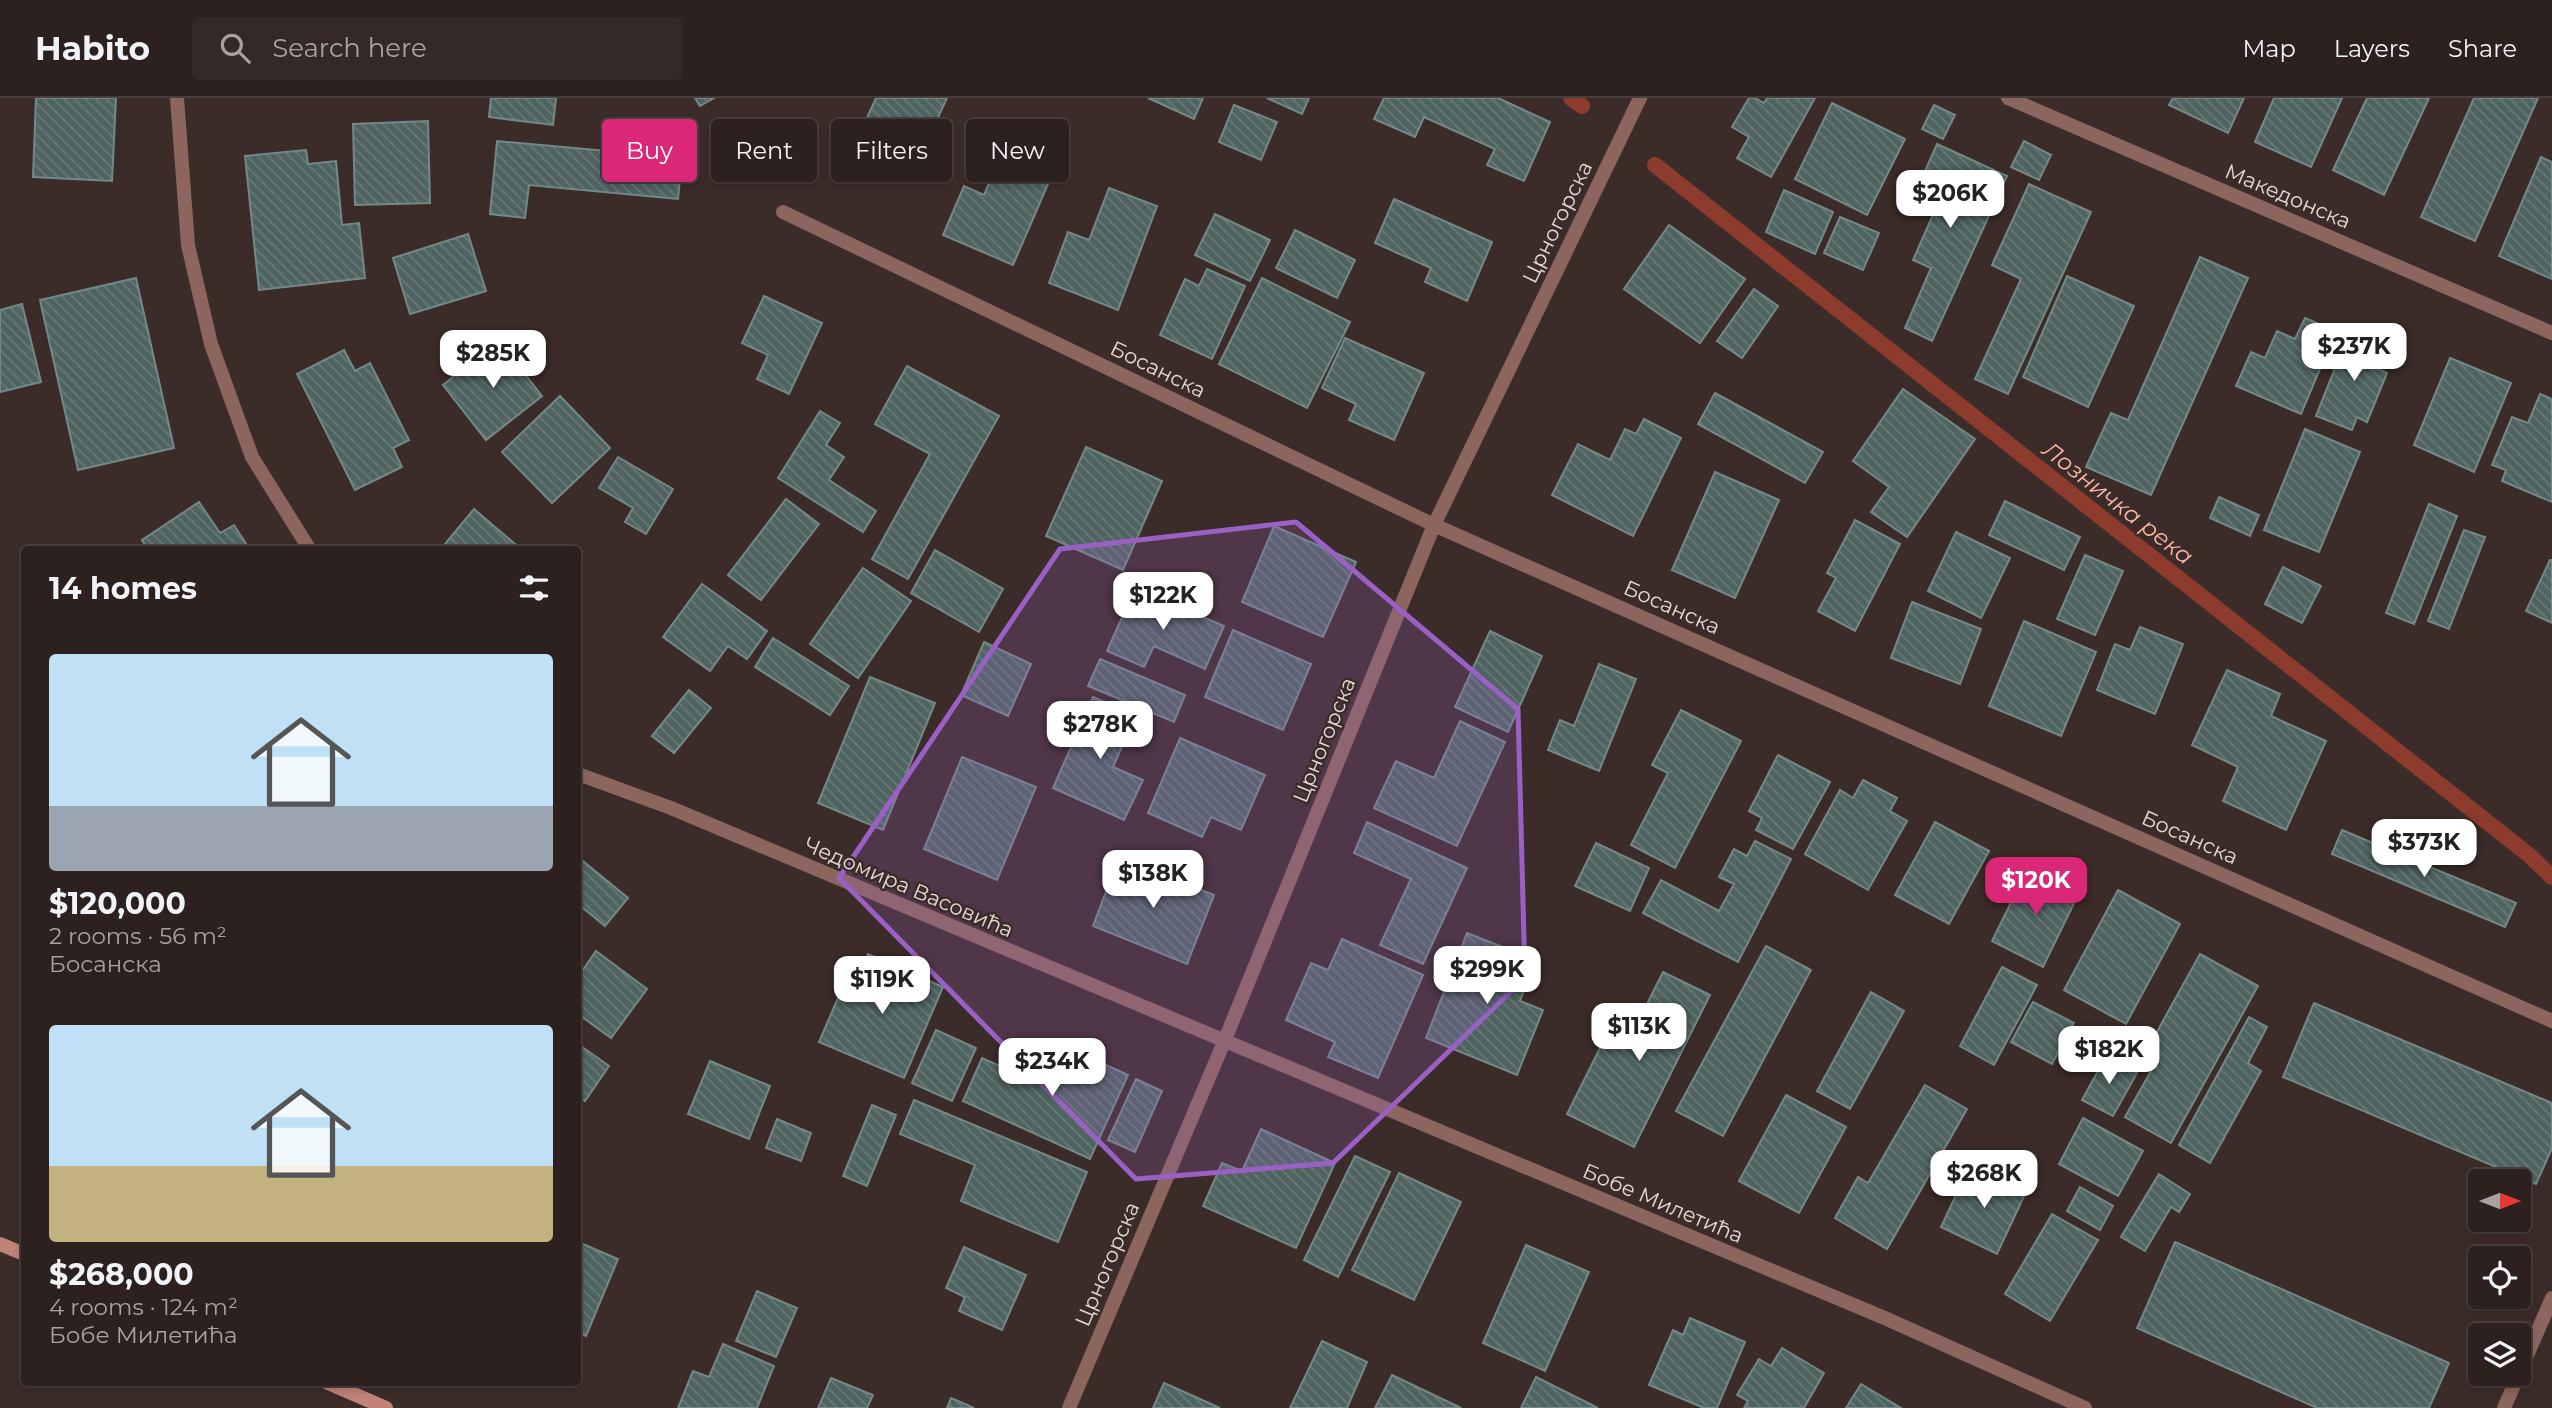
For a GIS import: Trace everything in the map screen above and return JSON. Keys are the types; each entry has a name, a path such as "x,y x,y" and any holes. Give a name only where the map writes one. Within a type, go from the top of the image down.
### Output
{"main road":[{"path":"0,1244 21,1253"},
{"path":"335,1386 386,1408"}],"street":[{"path":"177,98 188,245 211,344 252,457 308,546"},
{"name":"Црногорска","path":"1069,1408 1224,1042 1434,525 1640,98"},
{"name":"Македонска","path":"2008,98 2552,333"},
{"name":"Босанска","path":"783,212 1434,525 2552,1021"},
{"name":"Чедомира Васовића","path":"581,775 671,808 1224,1042"},
{"name":"Бобе Милетића","path":"1224,1042 1887,1319 2085,1408"},
{"path":"2504,1408 2552,1298"}],"highlighted area":[{"path":"1296,522 1518,709 1525,978 1333,1163 1136,1179 839,878 1060,549"}],"building":[{"path":"36,98 116,98 112,181 33,177"},
{"path":"491,98 556,98 553,125 489,117"},
{"path":"695,98 714,98 700,106"},
{"path":"876,98 947,98 937,119 866,119"},
{"path":"1148,98 1203,98 1194,119"},
{"path":"1267,98 1309,98 1302,114"},
{"path":"1384,98 1498,98 1550,122 1524,181 1487,165 1495,149 1424,117 1415,137 1374,119"},
{"path":"1749,98 1764,103 1767,98 1815,98 1771,177 1737,158 1749,137 1732,127"},
{"path":"2173,98 2244,98 2228,133 2169,105"},
{"path":"2274,98 2342,98 2311,167 2255,142"},
{"path":"2367,98 2429,98 2384,195 2333,170"},
{"path":"2474,98 2538,98 2475,241 2421,217"},
{"path":"1832,103 1905,139 1867,215 1795,179"},
{"path":"1234,105 1277,122 1261,160 1219,142"},
{"path":"1934,105 1955,115 1943,139 1922,129"},
{"path":"428,121 430,203 355,205 353,124"},
{"path":"497,141 602,151 602,182 680,182 678,199 529,185 525,218 490,214"},
{"path":"2024,141 2051,155 2039,180 2011,167"},
{"path":"1937,144 2007,176 1932,341 1905,328 1931,268 1913,260 1936,208 1913,198"},
{"path":"306,150 308,164 336,161 342,225 359,223 365,278 259,290 245,156"},
{"path":"2541,157 2552,162 2552,279 2499,256"},
{"path":"990,182 1049,182 1013,265 943,235 964,186 984,195"},
{"path":"2029,184 2091,212 2008,394 1975,379 2021,279 1992,265"},
{"path":"1109,188 1157,206 1118,310 1049,283 1068,232 1089,240"},
{"path":"1784,190 1833,212 1815,254 1766,232"},
{"path":"1394,199 1492,242 1467,301 1425,282 1431,268 1375,243"},
{"path":"1215,214 1270,240 1250,281 1195,255"},
{"path":"1840,217 1879,233 1863,270 1824,253"},
{"path":"1669,225 1745,279 1700,343 1624,289"},
{"path":"1295,230 1355,260 1337,298 1276,268"},
{"path":"468,234 486,291 410,314 393,258"},
{"path":"2200,257 2248,278 2151,495 2086,467 2111,413 2128,420"},
{"path":"1207,269 1245,286 1212,359 1160,335 1185,279 1199,286"},
{"path":"2067,276 2134,306 2088,407 2023,377"},
{"path":"136,278 174,448 78,470 40,300"},
{"path":"1262,278 1350,322 1307,408 1219,364"},
{"path":"1754,289 1778,306 1742,358 1717,341"},
{"path":"764,296 822,323 789,394 757,379 768,355 742,343"},
{"path":"22,304 41,382 0,392 0,310"},
{"path":"2305,318 2336,331 2301,414 2236,386 2251,352 2265,358 2277,331 2295,339"},
{"path":"2349,333 2385,347 2376,368 2387,373 2367,422 2357,417 2352,430 2316,416"},
{"path":"1345,338 1424,373 1394,440 1349,420 1356,404 1322,388"},
{"path":"499,341 542,396 486,440 443,385"},
{"path":"344,350 355,371 370,363 409,440 393,448 402,467 355,490 297,374"},
{"path":"2450,358 2511,383 2474,472 2414,445"},
{"path":"907,366 999,416 908,579 872,559 930,454 875,424"},
{"path":"1903,389 1975,439 1907,537 1871,512 1889,487 1853,461"},
{"path":"1715,393 1823,452 1805,483 1698,424"},
{"path":"2540,394 2552,399 2552,502 2502,481 2506,470 2492,465 2512,417 2528,423"},
{"path":"560,396 610,448 552,503 502,452"},
{"path":"820,411 840,423 826,445 844,457 829,480 876,511 863,532 778,478"},
{"path":"1644,419 1681,438 1633,536 1552,495 1578,444 1610,460 1625,429 1636,434"},
{"path":"2305,429 2360,452 2319,552 2264,530"},
{"path":"1086,447 1162,481 1123,570 1046,536"},
{"path":"618,457 673,489 646,534 625,522 633,508 599,488"},
{"path":"1715,472 1779,500 1735,598 1672,570"},
{"path":"2219,497 2259,515 2250,536 2210,518"},
{"path":"786,499 819,524 761,600 728,575"},
{"path":"2005,501 2080,537 2064,570 1989,535"},
{"path":"199,502 220,533 234,525 247,546 146,546 142,540"},
{"path":"2429,504 2457,516 2414,624 2386,613"},
{"path":"474,509 517,546 443,546"},
{"path":"1855,520 1900,544 1855,631 1818,611 1836,578 1827,573"},
{"path":"1274,526 1356,562 1323,637 1242,602"},
{"path":"2464,530 2485,537 2449,629 2428,621"},
{"path":"1956,532 2010,558 1981,618 1928,591"},
{"path":"935,550 1003,589 979,632 911,593"},
{"path":"2085,555 2123,571 2095,635 2057,619"},
{"path":"2552,560 2552,623 2526,611"},
{"path":"2283,567 2321,586 2302,623 2265,604"},
{"path":"863,568 911,601 858,678 810,644"},
{"path":"702,584 767,631 747,659 728,646 710,671 663,637"},
{"path":"1135,588 1224,626 1205,669 1154,646 1144,667 1107,651"},
{"path":"1912,602 1981,629 1960,684 1891,658"},
{"path":"2024,621 2096,652 2061,736 1989,706"},
{"path":"2140,627 2183,644 2155,714 2097,690 2115,644 2130,650"},
{"path":"1233,630 1311,664 1283,730 1205,697"},
{"path":"1490,631 1542,656 1508,732 1455,707"},
{"path":"773,638 849,686 830,715 755,667"},
{"path":"984,642 1031,664 1008,716 961,695"},
{"path":"1100,659 1185,695 1174,722 1088,686"},
{"path":"1599,664 1636,679 1599,771 1548,750 1560,720 1574,726"},
{"path":"2227,670 2280,694 2271,716 2326,741 2286,830 2223,801 2238,767 2192,745"},
{"path":"870,677 935,703 883,830 818,803"},
{"path":"689,690 711,708 674,753 652,736"},
{"path":"1093,697 1136,715 1113,767 1143,780 1124,820 1053,788"},
{"path":"1681,710 1741,741 1675,868 1631,845 1668,773 1652,765"},
{"path":"1460,721 1505,742 1457,846 1374,808 1396,761 1434,778"},
{"path":"1180,738 1265,775 1241,830 1211,817 1202,837 1148,813"},
{"path":"1778,755 1830,782 1793,849 1756,830 1762,818 1749,811"},
{"path":"962,757 1036,787 997,880 924,849"},
{"path":"1863,780 1897,798 1890,811 1907,821 1868,890 1805,854 1840,790 1853,798"},
{"path":"1367,822 1467,868 1423,964 1380,945 1411,879 1354,853"},
{"path":"1935,822 1989,851 1949,924 1895,895"},
{"path":"2342,830 2516,903 2505,927 2332,854"},
{"path":"1755,841 1791,859 1738,962 1643,913 1661,880 1719,911 1734,884 1719,877 1734,849 1747,856"},
{"path":"1596,843 1649,868 1630,911 1575,886"},
{"path":"1119,857 1214,895 1187,964 1093,926"},
{"path":"581,859 628,898 605,926 581,906"},
{"path":"2038,871 2080,891 2043,967 1992,941 2024,876 2034,880"},
{"path":"2118,890 2180,924 2126,1024 2064,990"},
{"path":"1467,933 1536,960 1520,1001 1543,1010 1517,1075 1426,1038"},
{"path":"1342,939 1423,975 1378,1078 1328,1057 1335,1042 1286,1020 1311,963 1328,970"},
{"path":"1766,946 1811,970 1723,1136 1676,1111"},
{"path":"596,951 647,989 611,1038 581,1016 581,973"},
{"path":"868,954 943,987 904,1078 819,1042 841,991 850,995"},
{"path":"2200,954 2258,986 2171,1143 2125,1117 2160,1055 2148,1048"},
{"path":"2002,967 2037,985 1994,1065 1960,1046"},
{"path":"1663,972 1710,995 1634,1147 1567,1114 1604,1040 1624,1050"},
{"path":"1871,992 1904,1011 1850,1109 1817,1091"},
{"path":"2033,1002 2074,1023 2052,1064 2011,1042"},
{"path":"2314,1003 2552,1103 2552,1148 2536,1184 2531,1182 2531,1169 2501,1169 2283,1077"},
{"path":"2249,1017 2267,1027 2248,1063 2261,1071 2210,1163 2179,1145"},
{"path":"936,1030 976,1048 952,1101 912,1083"},
{"path":"1060,1044 1128,1075 1090,1159 963,1101 982,1058 1023,1076 1031,1056 1051,1065"},
{"path":"581,1046 609,1066 585,1101 581,1098"},
{"path":"2106,1056 2137,1073 2113,1116 2082,1100"},
{"path":"710,1061 770,1086 749,1139 688,1114"},
{"path":"1136,1079 1162,1091 1135,1152 1108,1140"},
{"path":"1925,1085 1967,1109 1887,1249 1835,1218 1858,1177 1868,1183"},
{"path":"1786,1095 1846,1127 1799,1213 1739,1181"},
{"path":"914,1100 1087,1172 1058,1242 961,1201 975,1165 900,1134"},
{"path":"872,1105 896,1115 867,1186 843,1176"},
{"path":"2083,1118 2143,1151 2118,1196 2059,1164"},
{"path":"777,1119 811,1133 801,1161 766,1148"},
{"path":"1261,1129 1335,1163 1296,1248 1203,1206 1222,1163 1242,1171"},
{"path":"1355,1156 1390,1172 1338,1277 1304,1260"},
{"path":"1970,1165 2026,1192 1997,1254 1941,1227"},
{"path":"1399,1173 1461,1202 1414,1300 1352,1270"},
{"path":"2159,1174 2190,1194 2179,1212 2171,1207 2145,1251 2121,1237"},
{"path":"2080,1187 2113,1206 2100,1230 2067,1211"},
{"path":"2052,1214 2098,1240 2050,1321 2005,1294"},
{"path":"2175,1242 2449,1363 2429,1408 2317,1408 2137,1328"},
{"path":"581,1243 618,1259 586,1336 581,1334"},
{"path":"1526,1245 1589,1272 1545,1371 1483,1343"},
{"path":"964,1247 1026,1275 1002,1330 959,1311 965,1297 946,1288"},
{"path":"757,1291 797,1308 776,1357 736,1341"},
{"path":"1690,1318 1745,1342 1717,1408 1704,1408 1649,1385 1673,1330 1683,1335"},
{"path":"1322,1341 1367,1362 1347,1408 1290,1408"},
{"path":"723,1344 774,1366 757,1408 678,1408 693,1371 709,1377"},
{"path":"1782,1348 1824,1373 1804,1408 1744,1408 1748,1401 1737,1395 1759,1359 1771,1366"},
{"path":"1392,1375 1461,1408 1375,1408"},
{"path":"1536,1377 1598,1408 1521,1408"},
{"path":"831,1378 873,1395 867,1408 818,1408"},
{"path":"1164,1383 1220,1408 1153,1408"},
{"path":"1861,1384 1901,1408 1846,1408"},
{"path":"951,1398 974,1408 947,1408"}],"waterway":[{"name":"Лозничка река","path":"1571,98 1582,106"},
{"name":"Лозничка река","path":"1655,165 2529,855 2552,877"}]}
